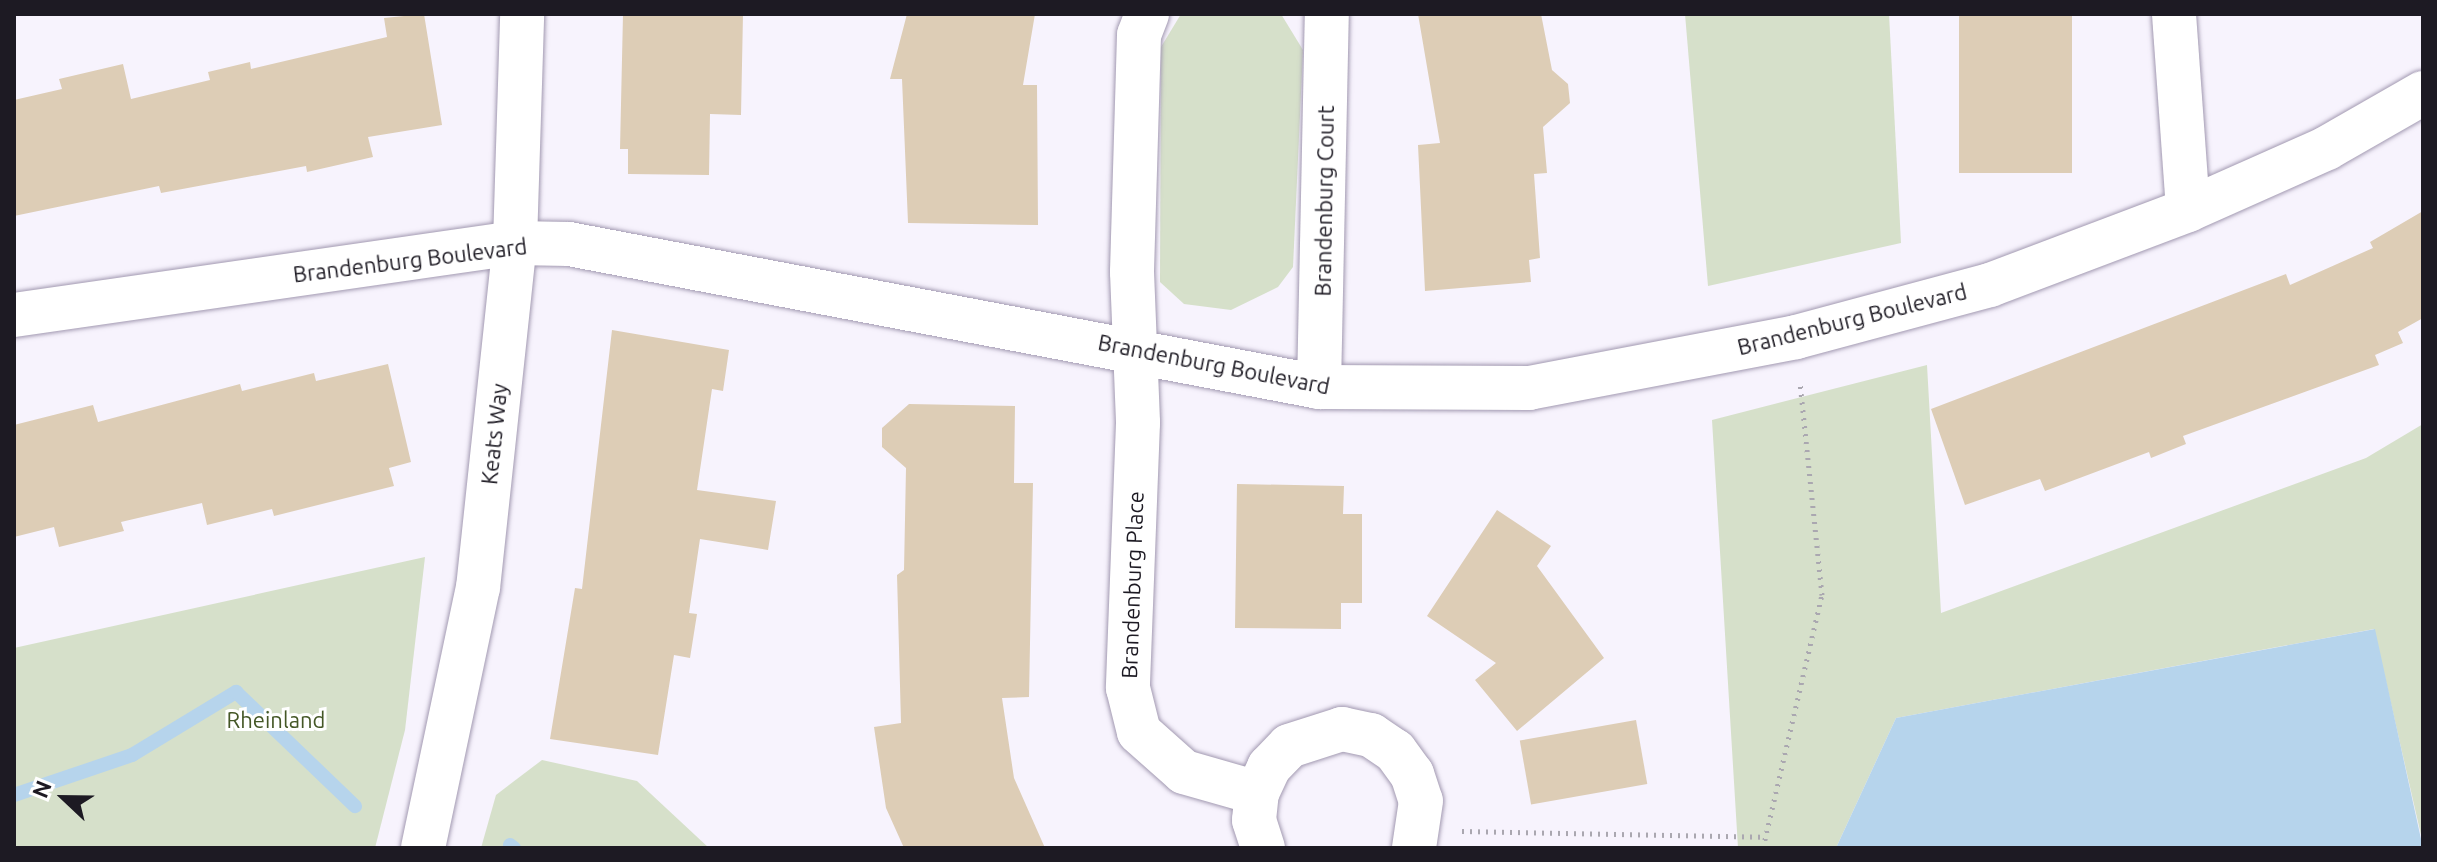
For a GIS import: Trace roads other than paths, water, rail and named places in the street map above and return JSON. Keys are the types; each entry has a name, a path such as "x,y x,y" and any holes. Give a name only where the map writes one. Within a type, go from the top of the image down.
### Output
{"street":[{"name":"Keats Way","path":"423,848 478,588 515,243 522,14"},
{"path":"1138,349 1133,225 1139,35 1147,14"},
{"name":"Brandenburg Court","path":"1319,387 1327,14"},
{"path":"2174,14 2188,210"},
{"name":"Brandenburg Boulevard","path":"14,315 515,243 569,244 1138,349 1319,387 1529,388 1796,337 1990,285 2188,210 2327,148 2423,93"},
{"name":"Brandenburg Place","path":"1138,349 1128,688 1139,732 1184,772 1257,793"},
{"path":"1263,848 1254,820 1257,793 1289,746 1342,729 1371,735 1395,751 1412,774 1417,839"}],"water":[{"path":"2375,629 2423,848 1836,848 1896,718"}],"waterway":[{"path":"14,795 132,755 236,692 355,806"},
{"path":"510,845 514,848"}],"park label":[{"name":"Rheinland","path":"276,720"}]}
